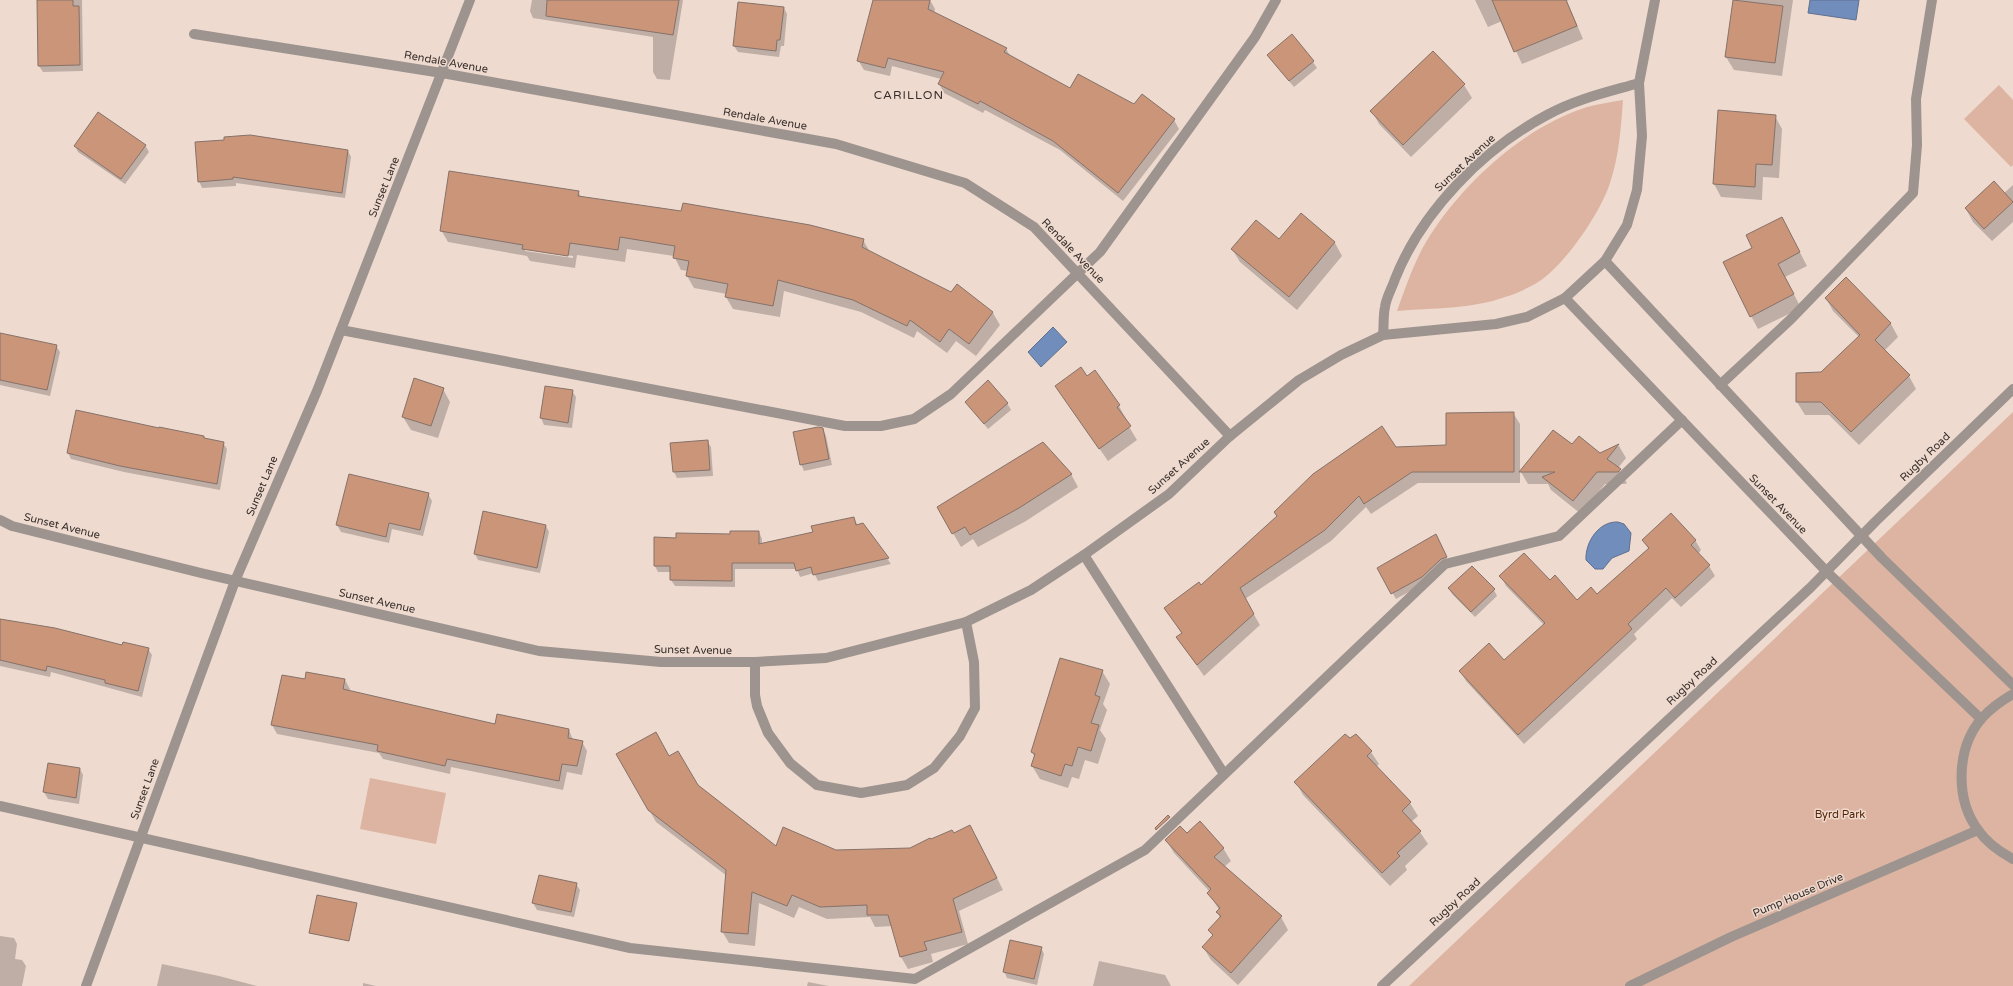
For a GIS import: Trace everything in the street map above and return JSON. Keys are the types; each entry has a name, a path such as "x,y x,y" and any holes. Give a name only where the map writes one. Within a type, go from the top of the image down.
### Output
{"street":[{"name":"Sunset Lane","path":"86,986 235,581 314,398 470,0"},
{"path":"341,330 845,426 881,426 914,419 951,394 1100,252 1255,36 1276,0"},
{"name":"Sunset Avenue","path":"0,520 12,526 235,581 539,651 662,662 755,662 826,658 966,622 1031,590 1084,555 1169,494 1230,436 1299,380 1341,355 1383,335 1496,324 1527,317 1565,298 1605,261 1628,225 1637,190 1642,136 1639,83 1655,0"},
{"path":"1720,385 1791,319 1913,193 1917,145 1916,99 1932,0"},
{"name":"Rendale Avenue","path":"194,34 442,73 836,144 965,183 1034,227 1230,436"},
{"name":"Sunset Avenue","path":"1383,335 1385,306 1403,261 1425,222 1445,196 1493,150 1523,129 1576,101 1639,83"},
{"path":"1605,261 1861,536 2013,686"},
{"name":"Sunset Avenue","path":"1565,298 1826,571 1981,719"},
{"name":"Rugby Road","path":"1382,986 1826,571 2013,389"},
{"path":"0,806 630,948 915,979 1145,850 1445,564 1559,536 1682,420"},
{"path":"1084,555 1224,774"},
{"path":"755,662 756,700 768,733 790,763 816,786 861,792 907,785 934,768 960,736 975,708 974,662 966,622"},
{"path":"2013,694 1998,703 1981,719 1968,744 1962,766 1962,788 1968,810 1978,830 1998,851 2013,859"},
{"name":"Pump House Drive","path":"1630,986 1731,937 1978,830"}],"green space":[{"path":"1999,85 2013,100 2013,165 2011,167 1964,119"},
{"path":"1623,100 1618,152 1605,196 1598,210 1579,239 1557,266 1535,284 1517,293 1493,301 1466,306 1397,311 1413,268 1435,228 1465,190 1483,172 1522,140 1543,127 1587,107"},
{"name":"Byrd Park","path":"2013,412 2013,986 1409,986"},
{"path":"370,778 446,793 436,844 360,829"}],"water":[{"path":"1810,0 1859,0 1856,20 1808,13"},
{"path":"1053,327 1067,342 1041,367 1028,352"},
{"path":"1618,522 1624,524 1631,533 1629,551 1612,558 1603,569 1595,569 1586,560 1588,546 1594,534 1599,529 1605,525"}],"building":[{"path":"37,0 73,0 73,6 79,6 80,65 38,66"},
{"path":"547,0 679,0 673,35 546,16"},
{"path":"873,0 930,0 928,9 1007,48 1004,52 1070,88 1078,74 1134,104 1142,94 1175,119 1118,193 1053,141 980,101 978,104 938,84 944,72 888,58 885,68 857,61"},
{"path":"1492,0 1566,0 1577,26 1514,52"},
{"path":"1733,0 1783,6 1775,63 1725,57"},
{"path":"738,2 784,7 780,40 777,40 776,51 733,46"},
{"path":"1292,34 1314,61 1289,81 1267,55"},
{"path":"1433,51 1465,84 1403,145 1370,111"},
{"path":"1718,110 1776,115 1772,165 1756,164 1755,187 1713,184"},
{"path":"98,112 146,145 121,179 74,146"},
{"path":"250,135 348,150 342,193 233,177 233,179 198,182 195,142 224,140 224,137"},
{"path":"449,171 579,191 578,196 681,211 683,203 810,225 864,239 862,247 951,292 957,284 993,312 969,344 949,329 940,342 910,320 907,326 853,300 778,280 773,306 725,297 728,284 686,276 689,261 673,258 675,246 620,237 618,250 570,243 568,256 522,249 523,245 440,231"},
{"path":"1994,181 2013,202 1984,229 1965,208"},
{"path":"1301,213 1335,242 1289,297 1231,249 1256,220 1279,239"},
{"path":"1782,217 1800,252 1778,264 1794,294 1750,317 1723,262 1752,248 1746,235"},
{"path":"1846,277 1891,323 1875,340 1910,375 1851,432 1821,402 1796,402 1796,373 1821,372 1860,335 1825,298"},
{"path":"0,333 57,345 47,390 0,380"},
{"path":"1081,367 1087,376 1095,370 1120,405 1117,407 1131,426 1099,449 1055,386"},
{"path":"414,378 444,388 431,426 402,417"},
{"path":"988,380 1008,403 984,424 965,402"},
{"path":"545,386 573,390 568,423 540,418"},
{"path":"76,410 204,436 204,438 224,442 217,484 120,466 67,453"},
{"path":"1514,412 1514,472 1412,472 1364,504 1359,496 1325,530 1240,588 1254,614 1197,665 1176,637 1182,633 1164,608 1199,582 1201,585 1277,516 1274,512 1313,474 1382,426 1396,447 1446,445 1446,413"},
{"path":"818,427 823,428 829,459 800,465 793,432"},
{"path":"1553,430 1572,444 1579,436 1600,453 1619,444 1607,459 1621,469 1618,472 1597,472 1573,501 1542,477 1555,472 1519,472"},
{"path":"708,440 710,470 673,472 670,443"},
{"path":"1043,442 1072,474 1019,508 970,535 965,527 952,534 937,507"},
{"path":"349,474 429,493 420,530 389,523 386,537 336,525"},
{"path":"483,511 546,525 537,568 474,554"},
{"path":"1671,513 1696,540 1691,545 1710,565 1675,598 1666,588 1628,624 1632,629 1518,735 1459,671 1489,643 1504,660 1545,623 1499,576 1524,553 1550,580 1555,575 1577,600 1591,587 1597,594 1649,548 1642,540"},
{"path":"854,517 856,525 863,523 889,558 813,575 811,567 796,571 794,563 732,563 732,581 670,580 670,566 654,566 654,537 676,538 676,533 730,534 730,531 759,531 759,544 813,532 811,526"},
{"path":"1436,534 1447,557 1441,559 1422,577 1391,594 1377,568"},
{"path":"1472,566 1495,589 1471,612 1448,588"},
{"path":"0,619 55,628 122,645 123,642 149,648 138,691 105,683 105,680 47,666 46,671 0,660"},
{"path":"1060,658 1103,670 1095,695 1100,697 1091,723 1099,725 1091,751 1078,747 1072,766 1065,764 1061,776 1031,766 1035,754 1031,752"},
{"path":"306,672 345,679 343,689 495,724 497,714 569,729 568,738 583,741 577,766 562,764 559,781 447,759 445,766 377,751 378,745 271,725 282,675 305,679"},
{"path":"656,732 669,756 678,751 698,785 776,846 783,827 836,850 910,848 930,838 931,839 952,830 954,833 970,825 997,878 953,899 962,932 924,942 927,950 900,957 888,915 867,915 867,905 820,907 792,895 787,906 752,892 748,934 721,932 726,870 648,810 616,754"},
{"path":"1345,734 1350,738 1356,734 1372,751 1367,756 1411,802 1402,811 1421,831 1397,853 1400,856 1382,873 1294,782"},
{"path":"48,763 80,768 76,798 43,792"},
{"path":"1168,815 1170,817 1156,830 1155,828"},
{"path":"1200,821 1224,848 1214,857 1282,916 1231,973 1202,947 1213,935 1208,930 1221,916 1216,912 1220,908 1207,893 1211,889 1165,840 1180,826 1187,833"},
{"path":"539,875 577,883 571,912 532,903"},
{"path":"317,895 357,903 349,941 309,933"},
{"path":"1010,940 1042,947 1034,979 1003,972"}],"district":[{"name":"CARILLON","path":"909,95"}]}
